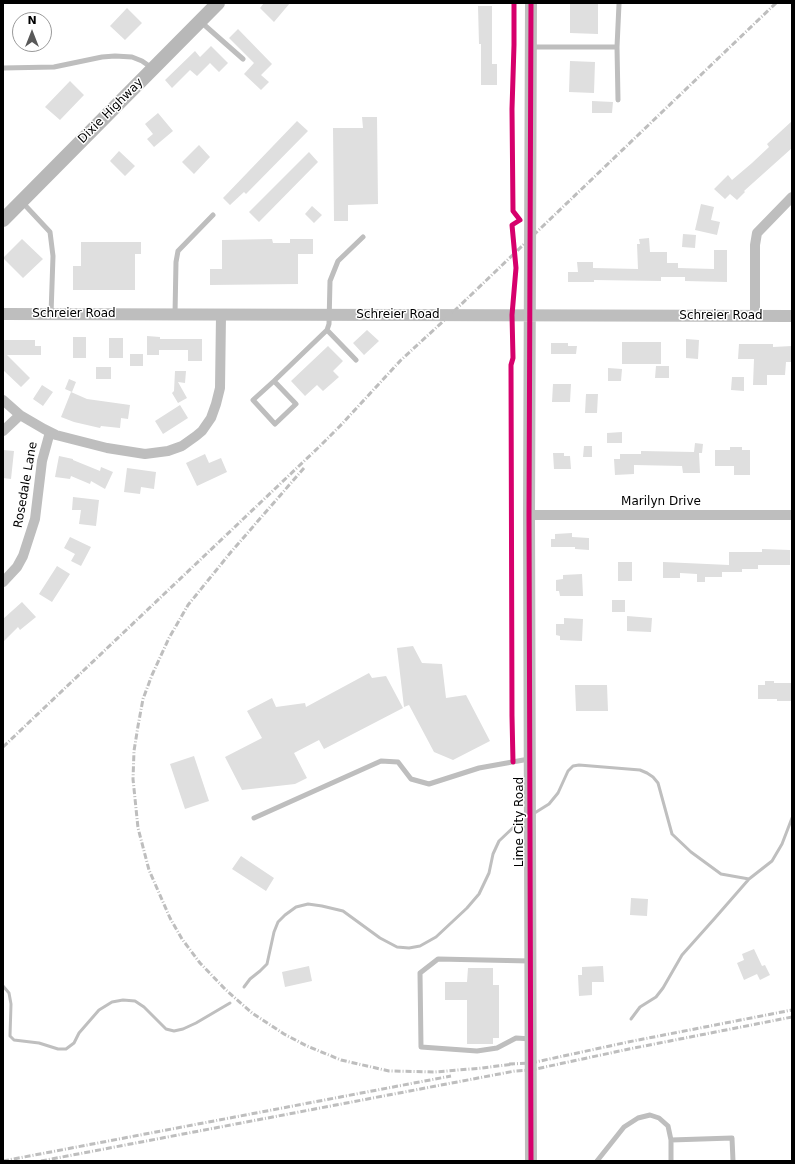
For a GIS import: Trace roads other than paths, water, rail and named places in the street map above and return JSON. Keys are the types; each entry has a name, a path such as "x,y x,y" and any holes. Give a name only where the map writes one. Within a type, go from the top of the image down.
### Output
{"main road":[{"name":"Dixie Highway","path":"3,220 218,3"}],"street":[{"name":"Lime City Road","path":"531,3 529,515 531,1161"},
{"path":"755,316 755,245 757,233 792,197"},
{"name":"Schreier Road","path":"3,314 792,316"},
{"path":"3,400 20,415 50,432 108,448 145,454 168,451 182,446 196,436 207,425 216,404 220,388 221,315"},
{"path":"3,431 20,415"},
{"name":"Rosedale Lane","path":"3,582 13,572 23,556 35,519 42,461 50,432"},
{"name":"Marilyn Drive","path":"529,515 792,515"}],"lane":[{"path":"618,100 617,47 619,4"},
{"path":"200,21 243,59"},
{"path":"530,47 617,47"},
{"path":"3,68 54,67 102,57 115,56 132,57 153,68"},
{"path":"21,201 50,232 53,256 51,314"},
{"path":"175,314 176,262 178,251 213,215"},
{"path":"274,381 296,404 275,424 253,400 327,330 330,315 330,281 338,261 363,237"},
{"path":"327,330 356,360"},
{"path":"254,818 381,761 398,762 411,779 429,784 479,768 530,759"},
{"path":"531,961 438,959 420,973 421,1047 477,1051 497,1048 516,1038 531,1039"},
{"path":"597,1161 624,1127 638,1118 650,1115 659,1118 668,1126 671,1140 671,1161"},
{"path":"671,1140 732,1138 733,1161"}],"waterway":[{"path":"533,814 549,804 558,793 568,771 573,766 579,765 640,770 653,777 658,783 672,834 691,852 721,874 749,879"},
{"path":"244,987 250,979 267,964 274,932 278,922 296,907 308,904 343,911 380,938 397,947 409,948 420,946 436,937 467,908 479,894 489,873 493,854 499,841 518,823 527,818"},
{"path":"631,1019 640,1007 656,997 663,988 682,955 749,879 772,861 782,844 792,818"},
{"path":"3,986 9,993 11,1004 10,1036 14,1040 39,1043 58,1049 66,1049 74,1043 79,1033 99,1010 112,1002 123,1000 135,1001 144,1007 166,1029 174,1031 196,1023 230,1003"}],"railway":[{"path":"3,747 320,446 401,360 776,3"},
{"path":"304,468 231,552 188,605 169,638 152,675 143,699 138,726 134,751 133,779 138,828 149,870 170,918 182,939 200,963 226,990 252,1013 284,1034 307,1046 341,1060 389,1071 435,1072 514,1064"},
{"path":"509,1064 531,1063 628,1042 792,1010"},
{"path":"41,1161 515,1071 531,1070 792,1017"},
{"path":"3,1161 451,1076"}]}
